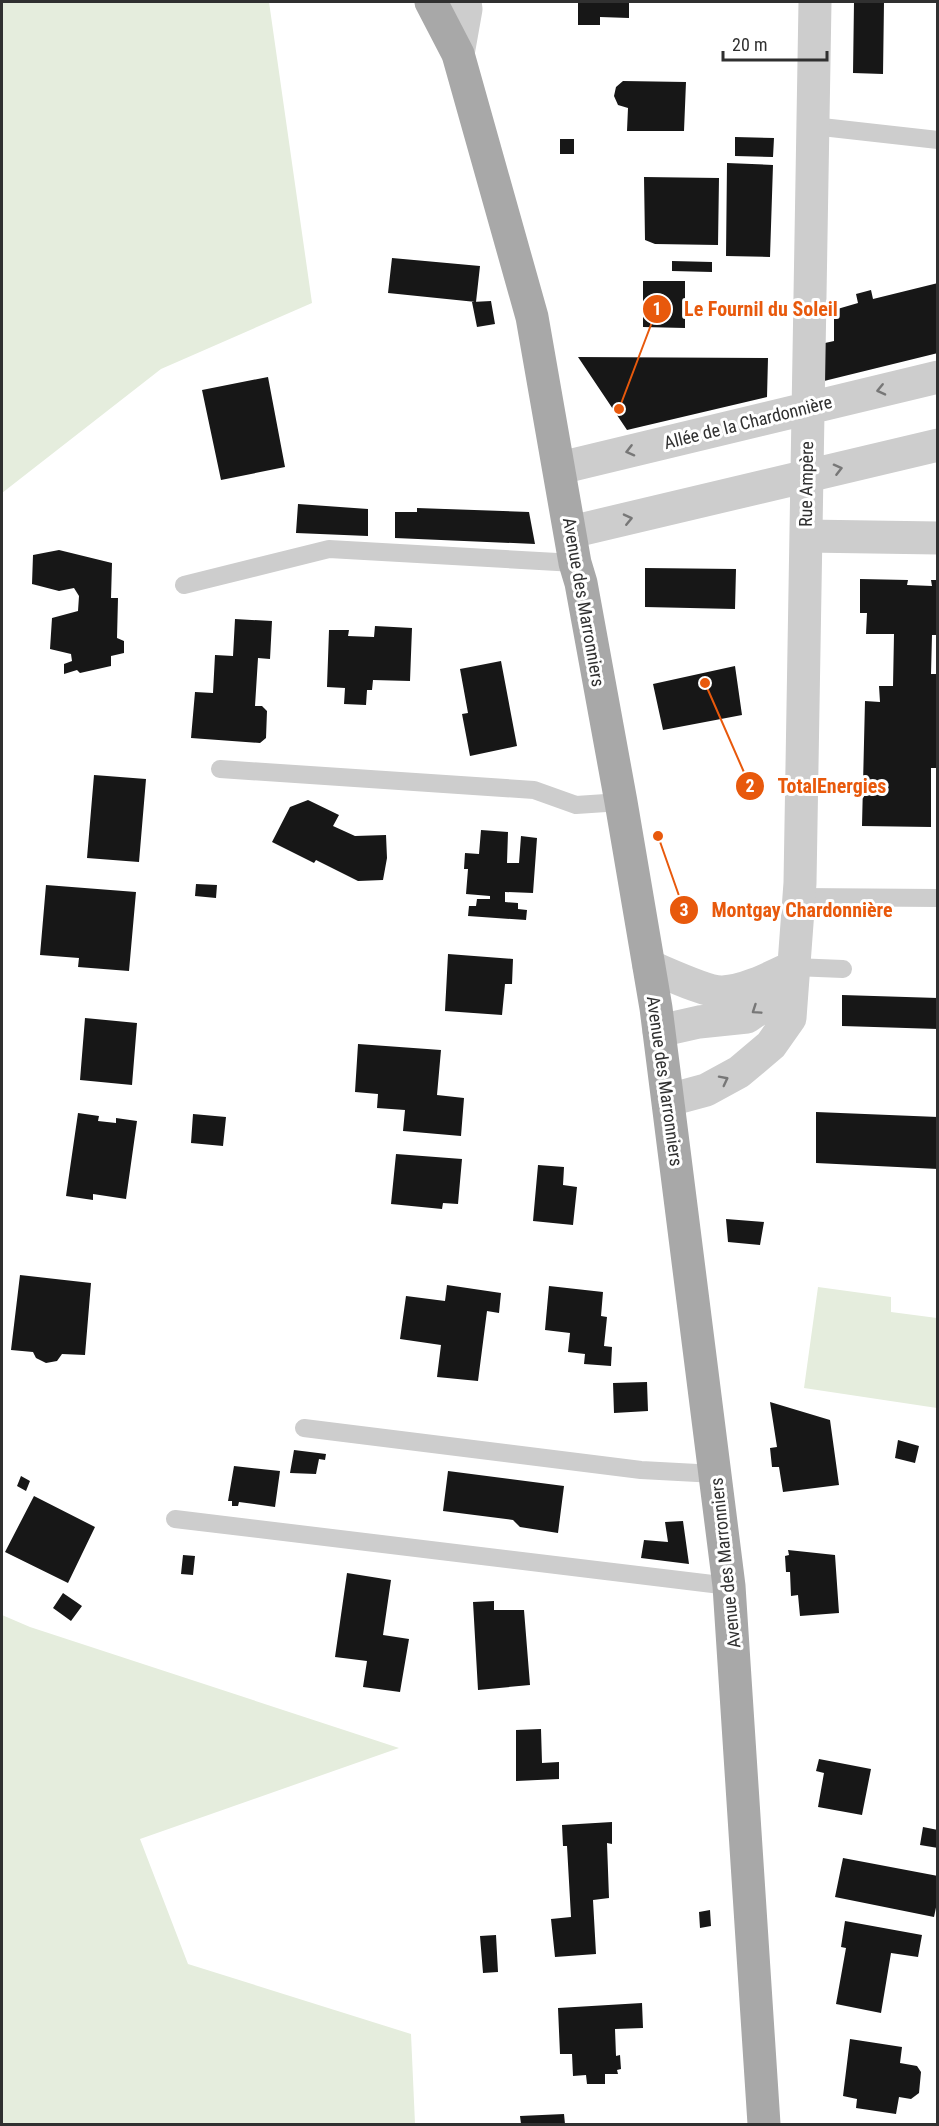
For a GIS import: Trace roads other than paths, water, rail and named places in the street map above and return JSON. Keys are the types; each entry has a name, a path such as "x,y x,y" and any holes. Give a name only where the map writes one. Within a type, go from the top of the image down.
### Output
{"main road":[{"name":"Avenue des Marronniers","path":"431,2 458,54 532,317 649,966 669,1100 729,1586 764,2124"}],"street":[{"path":"458,54 466,9 465,2"},
{"name":"Rue Ampère","path":"669,1100 706,1090 739,1072 771,1045 790,1017 800,897 815,2"},
{"name":"Allée de la Chardonnière","path":"560,468 938,377"},
{"path":"573,548 806,477 938,446"},
{"path":"806,536 938,538"},
{"path":"649,966 722,993 754,985 794,967"},
{"path":"659,1031 699,1022 747,1017 770,1001 794,967"}],"lane":[{"path":"813,126 938,140"},
{"path":"184,585 329,549 573,548"},
{"path":"220,769 534,790 576,805 621,802"},
{"path":"800,897 938,898"},
{"path":"794,967 843,969"},
{"path":"304,1428 641,1470 716,1474"},
{"path":"175,1519 729,1586"}],"place":[{"name":"Le Fournil du Soleil","path":"619,409"},
{"name":"TotalEnergies","path":"705,683"},
{"name":"Montgay Chardonnière","path":"658,836"}]}
